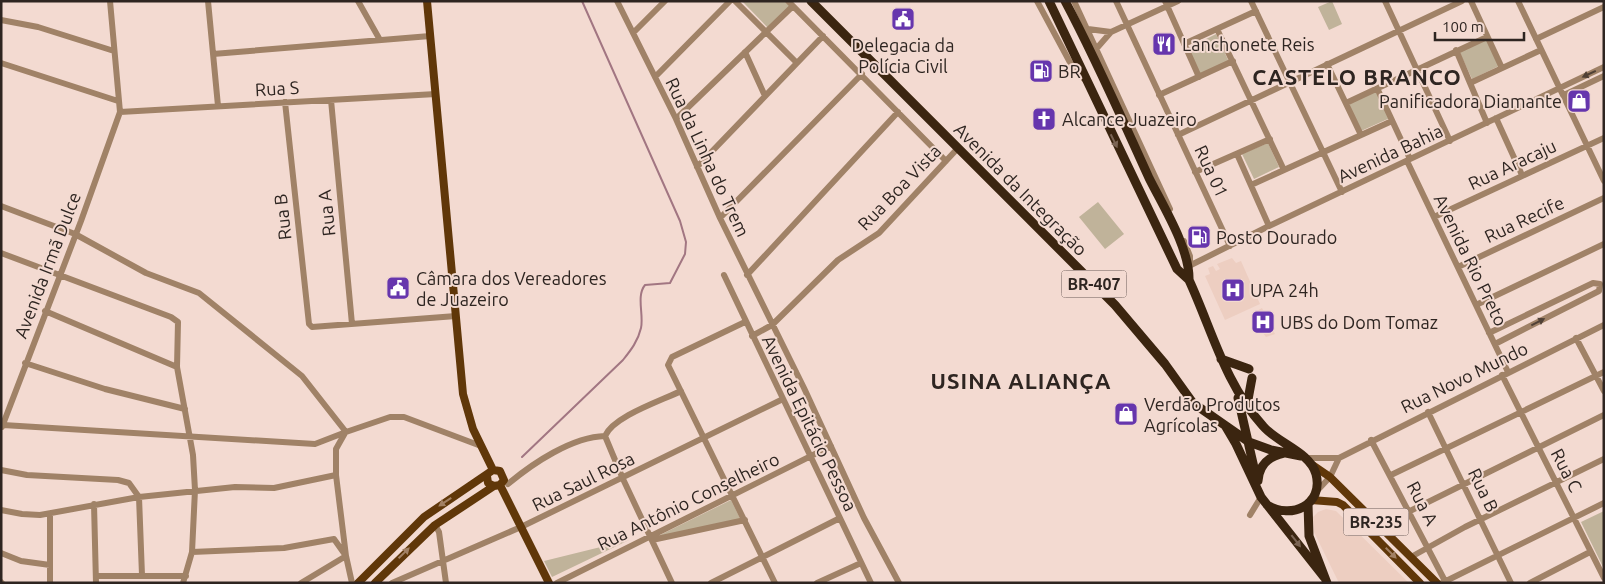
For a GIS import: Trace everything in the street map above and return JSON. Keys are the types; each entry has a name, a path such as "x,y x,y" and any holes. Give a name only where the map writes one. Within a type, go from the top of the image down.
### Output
{"highway":[{"name":"Avenida da Integração","path":"811,1 1115,305 1165,364 1193,402 1249,442"},
{"path":"1049,1 1086,82 1177,269 1189,280 1234,387 1249,442 1252,468 1258,477"},
{"path":"1065,1 1109,89 1190,266 1189,280"},
{"path":"1221,359 1248,369"},
{"path":"1247,405 1252,378"},
{"path":"1234,387 1263,427 1306,459 1316,473 1311,499 1309,536 1325,580"},
{"path":"1224,424 1259,493 1325,580"},
{"path":"1249,442 1306,459"},
{"path":"1259,493 1258,477 1260,468 1267,460 1285,452"},
{"path":"1267,505 1283,512 1292,512 1311,499"}],"main road":[{"path":"375,583 435,525 501,485 504,480 503,474 494,470 465,405 427,1"},
{"name":"BR-235","path":"1306,459 1330,477 1411,556 1441,582"},
{"path":"358,583 424,517 494,470"},
{"path":"487,476 488,483 501,485"},
{"path":"501,485 549,583"},
{"name":"BR-235","path":"1311,499 1337,502 1343,505 1420,583"}],"street":[{"path":"110,1 120,112"},
{"path":"208,1 218,106"},
{"path":"358,1 380,40"},
{"name":"Rua da Linha do Trem","path":"617,1 676,119 746,275 831,446 864,518 899,583"},
{"path":"634,33 665,1"},
{"path":"655,77 730,1"},
{"path":"735,1 797,63"},
{"path":"1037,1 1073,68 1086,82"},
{"path":"1074,1 1189,251 1190,266"},
{"name":"Rua 01","path":"1116,1 1230,246"},
{"path":"1097,48 1111,32 1166,4 1178,1"},
{"path":"1251,1 1342,192"},
{"path":"1385,1 1450,141"},
{"path":"1178,134 1462,1"},
{"path":"1471,1 1502,68"},
{"path":"1518,1 1604,181"},
{"path":"676,119 766,32 791,3 946,161"},
{"path":"1166,4 1199,77"},
{"path":"1536,39 1604,7"},
{"path":"1184,44 1256,11"},
{"path":"1,20 38,28 114,51"},
{"path":"1088,29 1111,32"},
{"path":"1217,29 1284,170"},
{"path":"213,54 430,36"},
{"path":"697,167 823,36"},
{"path":"1346,103 1487,37"},
{"path":"1456,50 1487,123"},
{"path":"1470,83 1541,50"},
{"path":"745,52 765,96"},
{"path":"1159,95 1233,61"},
{"path":"1,63 118,101"},
{"path":"1327,64 1361,135"},
{"name":"Avenida Bahia","path":"1190,266 1269,226 1604,67"},
{"path":"720,218 862,74"},
{"path":"1564,95 1604,76"},
{"name":"Avenida Rio Preto","path":"1378,88 1408,160 1494,344 1505,374"},
{"name":"Rua S","path":"120,112 436,94"},
{"name":"Rua A","path":"330,100 352,324"},
{"name":"Rua B","path":"284,102 307,314 312,327 352,324"},
{"name":"Avenida Irmã Dulce","path":"2,427 25,362 76,234 120,112"},
{"path":"746,275 898,112"},
{"path":"1496,118 1522,175"},
{"path":"1251,185 1392,121"},
{"name":"Rua Aracaju","path":"1434,217 1604,138"},
{"path":"1196,172 1270,140"},
{"name":"Rua Boa Vista","path":"752,336 772,326 824,272 879,233 958,148"},
{"path":"1237,154 1269,226"},
{"name":"Rua Recife","path":"1458,267 1604,198"},
{"path":"1,206 76,234 146,272 199,293 302,376 346,432"},
{"path":"1476,305 1604,244"},
{"path":"1,252 175,319 179,326 177,366 193,455 195,490 192,552 183,583"},
{"name":"Avenida Epitácio Pessoa","path":"724,275 871,583"},
{"path":"1489,333 1594,282 1600,284 1599,291 1494,344"},
{"path":"1556,301 1561,310"},
{"path":"45,311 177,366"},
{"path":"352,324 456,316"},
{"path":"745,322 672,357 668,365 775,583"},
{"name":"Rua Novo Mundo","path":"1339,458 1371,440 1604,325"},
{"path":"1576,338 1604,391"},
{"path":"25,362 105,389 185,409"},
{"path":"1392,475 1604,372"},
{"name":"Rua C","path":"1505,374 1522,413 1603,575"},
{"path":"605,436 624,417 680,391"},
{"name":"Rua Saul Rosa","path":"392,583 521,528 783,399"},
{"name":"Rua B","path":"1428,412 1482,519 1511,583"},
{"path":"1410,511 1604,415"},
{"path":"2,427 316,444 390,417 404,417 482,446"},
{"path":"346,432 336,449 336,475 346,556 352,583"},
{"path":"605,436 672,583"},
{"path":"501,485 587,438 605,436"},
{"name":"Rua A","path":"1371,440 1392,475 1428,546 1441,582"},
{"name":"Rua Antônio Conselheiro","path":"557,583 812,458 831,446"},
{"path":"1306,459 1339,458 1330,477 1311,499"},
{"path":"1411,556 1604,458"},
{"path":"1,470 27,475 124,480 134,488 139,497 142,575"},
{"path":"1,510 22,514 50,514 94,504 139,497 195,490 242,487 274,488 336,475"},
{"path":"1250,514 1259,493"},
{"path":"1441,582 1604,503"},
{"path":"94,504 96,579 142,575 186,576"},
{"path":"50,514 50,583"},
{"path":"711,583 840,518"},
{"name":"Rua Antônio Conselheiro","path":"651,538 745,520"},
{"path":"435,525 444,562 446,583"},
{"path":"192,552 284,548 331,539 336,540 346,556"},
{"path":"1530,583 1590,552"},
{"path":"1,553 20,561 50,565"},
{"path":"301,583 346,556"},
{"path":"817,583 860,563"}],"shaded area":[{"path":"742,1 784,1 790,6 768,28"},
{"path":"1332,1 1342,24 1329,30 1318,7"},
{"path":"1216,34 1229,62 1200,74 1188,48"},
{"path":"1487,39 1499,66 1472,79 1459,51"},
{"path":"1377,90 1390,118 1361,131 1348,103"},
{"path":"1268,143 1279,167 1254,179 1242,154"},
{"path":"1098,202 1124,234 1105,249 1079,217"},
{"name":"UPA 24h","path":"1232,258 1236,263 1241,261 1260,304 1225,320 1205,276 1210,274 1208,268 1213,266 1216,271 1220,269 1217,264"},
{"name":"UBS do Dom Tomaz","path":"1262,308 1275,334 1266,337 1255,323 1257,321 1253,313"},
{"path":"731,500 741,520 654,538"},
{"path":"1326,509 1336,511 1409,583 1339,583 1314,532 1313,517 1318,512"},
{"path":"1604,511 1604,569 1581,522"},
{"path":"629,540 552,577 544,561"}],"waterway":[{"path":"522,457 623,360 640,333 642,289 645,285 670,283 685,254 686,242 680,221 582,1"}],"place":[{"name":"Delegacia da Polícia Civil","path":"903,19"},
{"name":"Lanchonete Reis","path":"1164,44"},
{"name":"BR","path":"1041,71"},
{"name":"Panificadora Diamante","path":"1579,101"},
{"name":"Alcance Juazeiro","path":"1044,119"},
{"name":"Posto Dourado","path":"1199,237"},
{"name":"Câmara dos Vereadores de Juazeiro","path":"398,288"},
{"name":"UPA 24h","path":"1233,290"},
{"name":"UBS do Dom Tomaz","path":"1263,322"},
{"name":"Verdão Produtos Agrícolas","path":"1126,414"}],"district":[{"name":"CASTELO BRANCO","path":"1357,76"},
{"name":"USINA ALIANÇA","path":"1021,380"}]}
